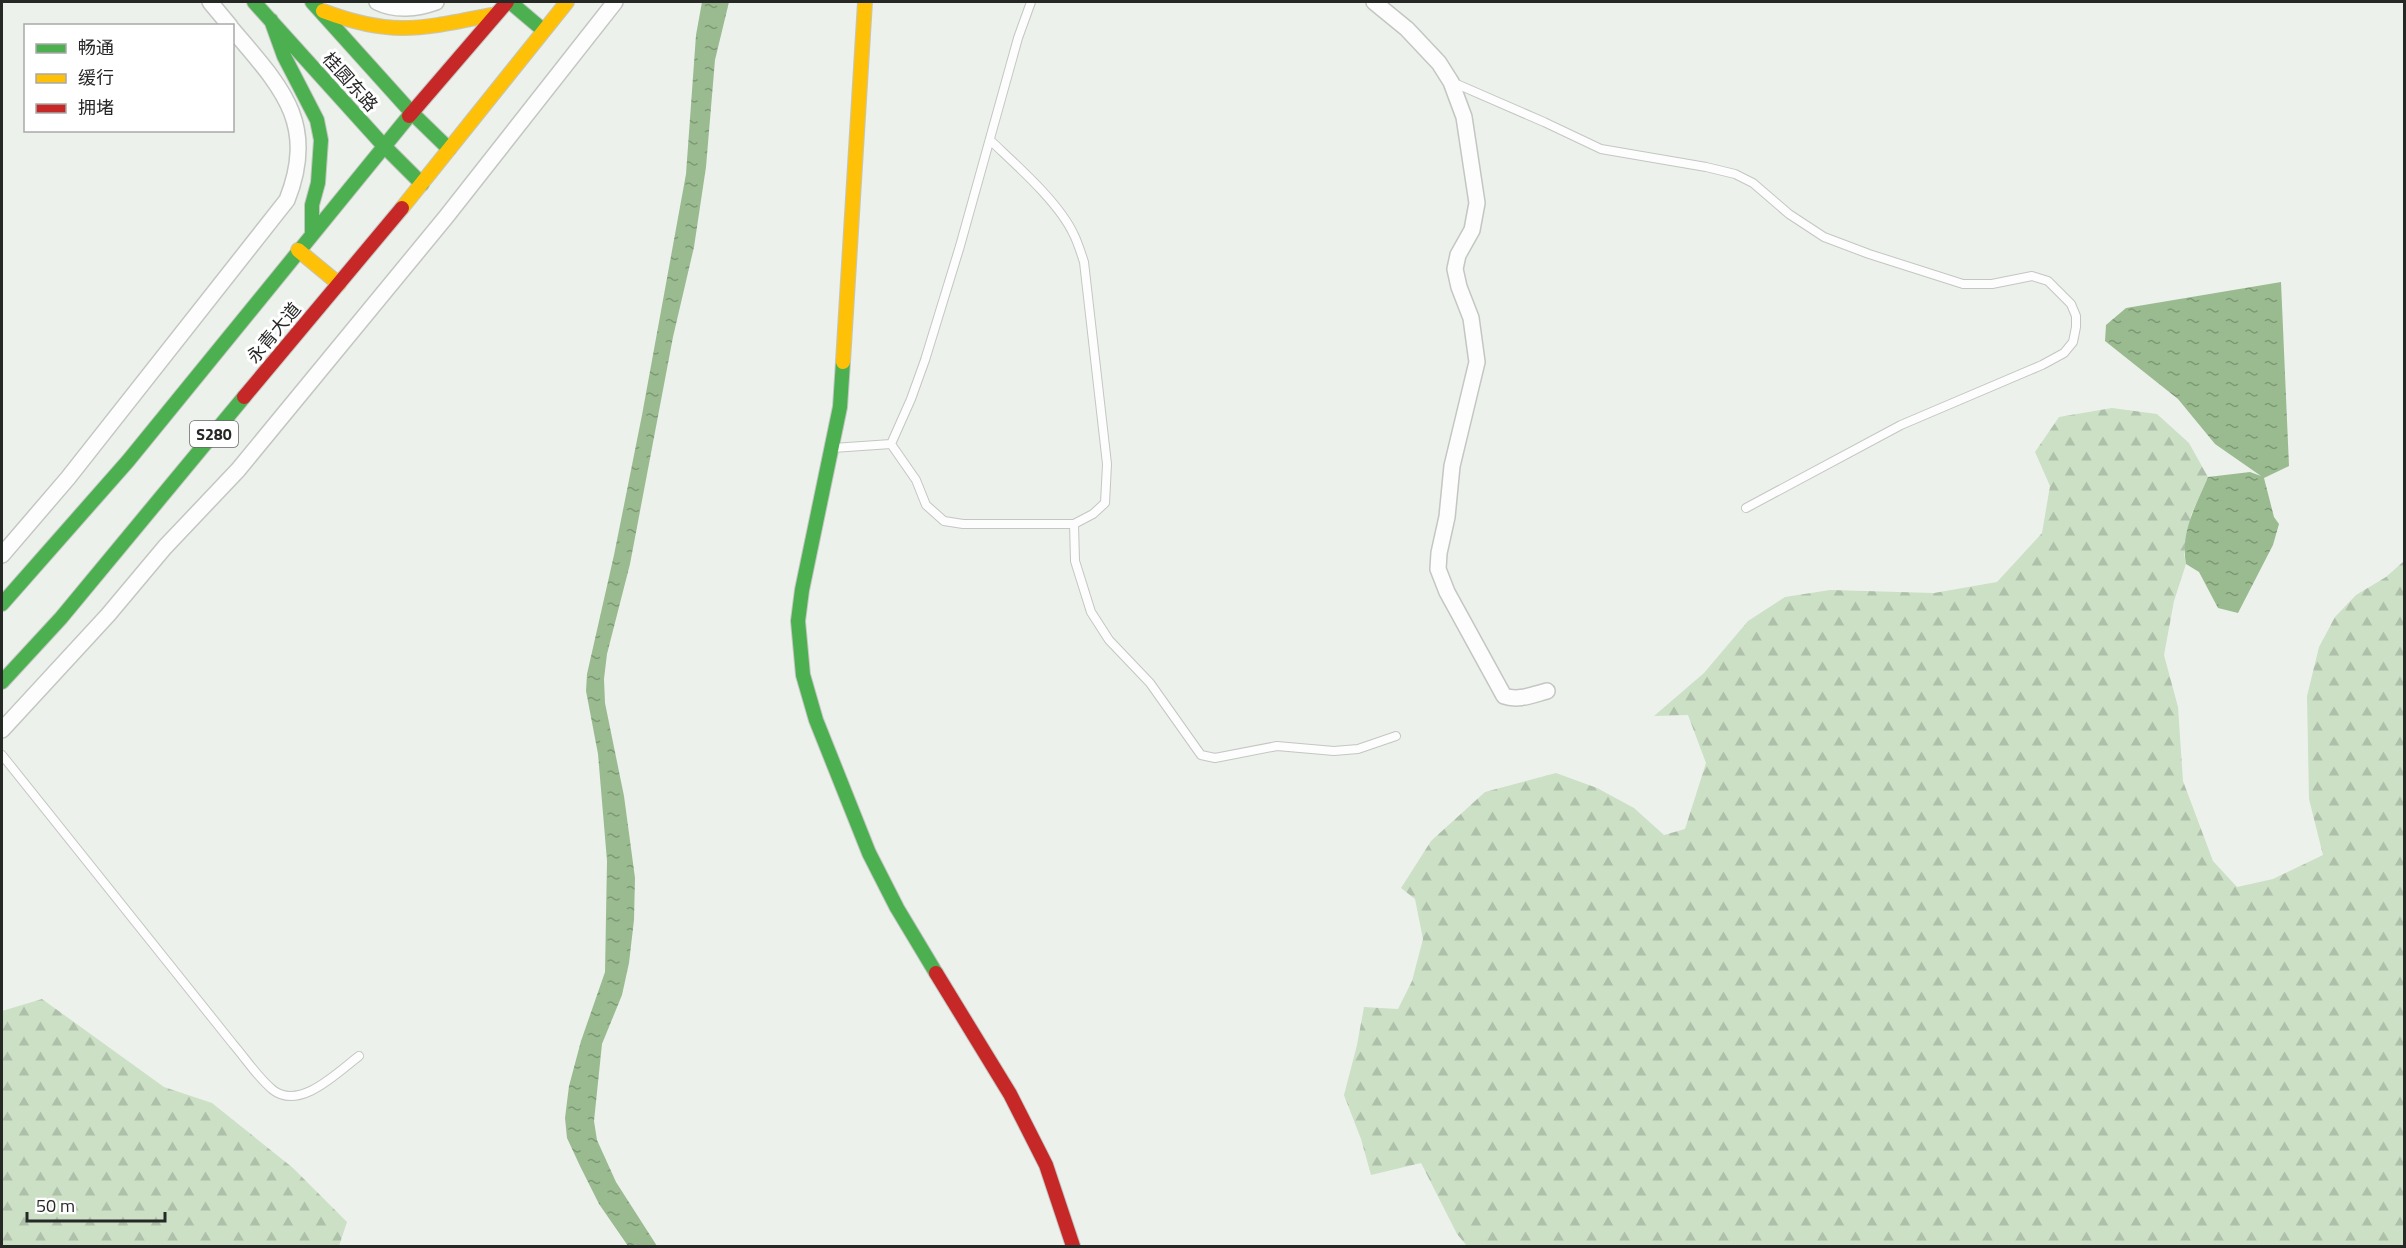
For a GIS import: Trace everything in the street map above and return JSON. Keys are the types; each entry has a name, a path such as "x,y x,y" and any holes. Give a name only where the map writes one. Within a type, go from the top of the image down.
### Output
{"main road":[{"name":"桂圆东路","path":"254,2 383,145 422,184"},
{"path":"508,2 543,30"},
{"name":"永青大道","path":"2,604 36,568 165,415 383,145 508,2"},
{"name":"永青大道","path":"2,682 61,618 339,284 567,2"},
{"path":"865,2 840,407 802,590 798,621 800,657 816,720 869,853 897,908 1010,1094 1046,1165 1073,1246"},
{"name":"桂圆东路","path":"316,6 411,112 449,149"},
{"path":"316,6 348,21 380,28 417,29 496,14"},
{"path":"271,20 284,56 317,120 321,140 322,157 312,205 312,233"},
{"path":"298,250 339,284"}],"street":[{"path":"210,2 228,24"},
{"path":"376,2 405,9 436,2"},
{"path":"2,730 108,615 165,547 238,470 446,217 615,2"},
{"path":"1374,2 1407,29 1439,63 1451,82 1464,117 1477,203 1472,230 1458,255 1455,269 1471,318 1477,362 1452,466 1447,517 1438,569 1447,592 1504,696 1524,698 1546,691"},
{"path":"2,555 68,478 287,200 299,158 293,116 276,81 234,31"}],"lane":[{"path":"891,444 925,360 1018,38 1031,2"},
{"path":"1451,82 1601,149 1735,174 1753,183 1789,213 1824,237 1869,254 1963,284 1992,284 2032,276 2039,277 2059,290 2071,304 2076,316 2076,327 2073,342 2064,353 2042,365 1901,425 1746,508"},
{"path":"891,444 916,480 926,505 945,520 963,524 1074,524 1094,514 1104,503 1107,464 1084,262 1074,235 1062,214 990,140"},
{"path":"833,448 891,444"},
{"path":"1074,524 1075,561 1091,612 1109,640 1150,683 1201,755 1215,758 1276,746 1334,751 1358,749 1396,736"},
{"path":"2,755 233,1044 273,1090 283,1095 304,1094 359,1056"}],"green space":[{"path":"2112,408 2157,414 2189,443 2208,477 2191,515 2184,554 2186,564 2174,601 2164,655 2178,707 2183,781 2213,861 2237,887 2273,879 2323,855 2309,799 2307,696 2319,647 2335,617 2356,595 2386,577 2404,561 2404,1246 1467,1246 1457,1234 1421,1163 1371,1175 1361,1139 1344,1095 1364,1007 1398,1009 1412,981 1423,939 1415,899 1401,888 1431,841 1485,792 1556,773 1597,788 1634,808 1664,835 1685,829 1706,763 1688,715 1654,716 1704,673 1748,621 1785,597 1830,590 1934,593 1997,582 2042,533 2050,486 2035,452 2059,417"},
{"path":"42,999 164,1087 212,1103 293,1168 347,1222 339,1246 2,1246 2,1011"}],"water":[{"path":"702,2 729,2 715,60 706,167 694,247 673,337 630,564 607,654 604,679 605,703 624,796 635,878 634,920 629,963 622,995 602,1044 594,1121 597,1140 616,1182 657,1246 628,1246 599,1204 580,1166 567,1138 565,1118 569,1086 581,1041 605,972 607,861 598,754 586,691 587,674 642,415 686,174 696,35"},
{"path":"2281,282 2289,466 2264,478 2274,517 2279,524 2273,545 2238,613 2218,608 2199,572 2186,564 2185,541 2190,519 2208,477 2250,472 2261,476 2215,444 2178,399 2105,341 2106,325 2126,308"}],"traffic: fast":[{"path":"254,2 383,145 422,184"},
{"path":"312,2 411,112 449,149"},
{"path":"510,2 543,30"},
{"path":"271,20 284,56 317,120 321,140 318,183 312,205 312,233"},
{"path":"2,604 128,461 409,116"},
{"path":"843,362 840,407 802,590 798,621 803,675 816,720 869,853 897,908 936,973"},
{"path":"2,682 61,618 244,397"}],"traffic: slow":[{"path":"402,208 567,2"},
{"path":"843,362 865,2"},
{"path":"323,11 370,25 390,28 428,26 496,14"},
{"path":"298,250 339,284"}],"traffic: jam":[{"path":"409,116 507,2"},
{"path":"244,397 402,208"},
{"path":"936,973 1010,1094 1046,1165 1073,1246"}]}
